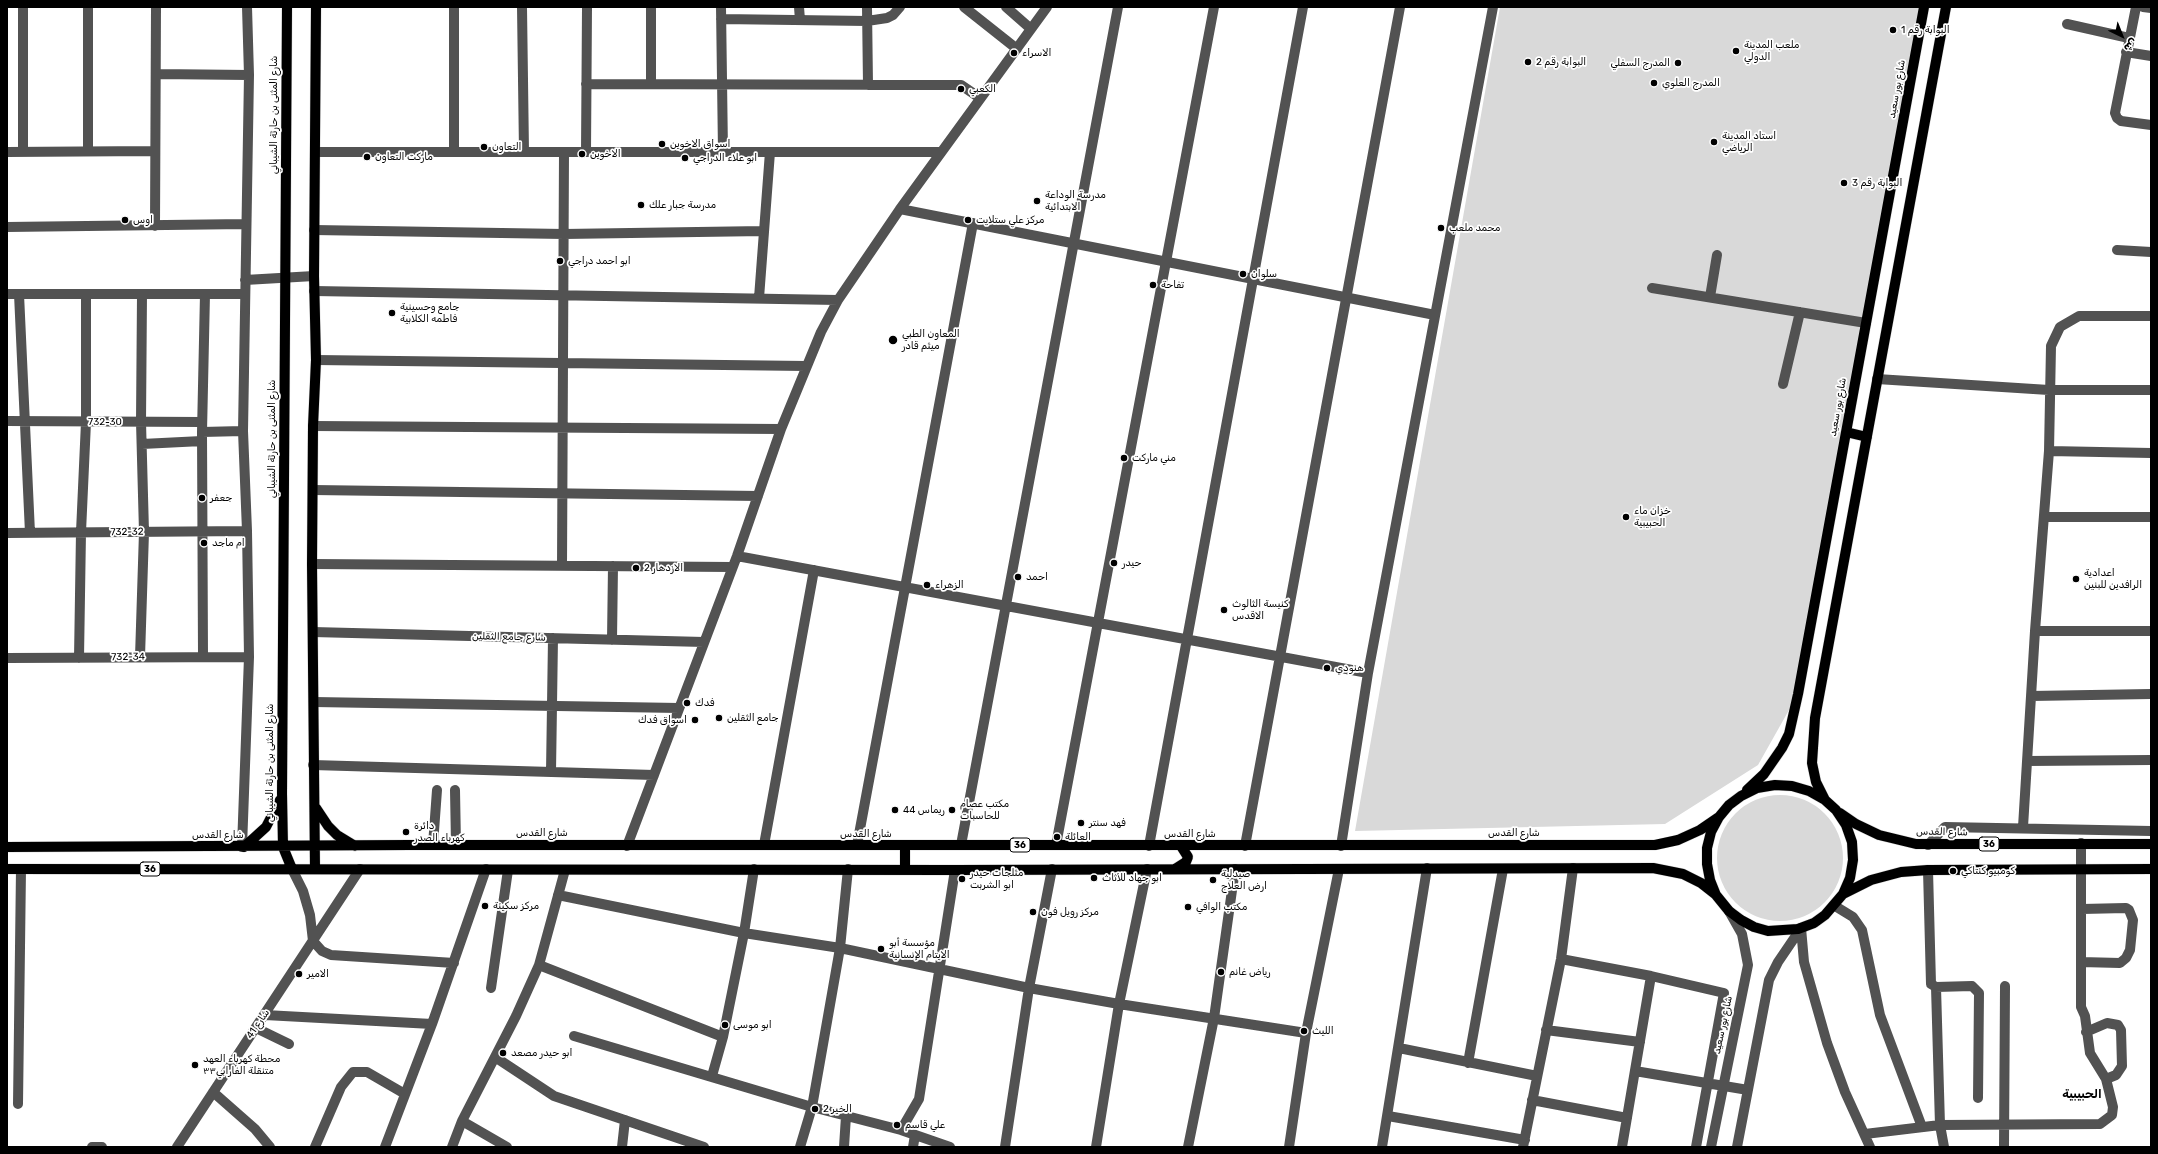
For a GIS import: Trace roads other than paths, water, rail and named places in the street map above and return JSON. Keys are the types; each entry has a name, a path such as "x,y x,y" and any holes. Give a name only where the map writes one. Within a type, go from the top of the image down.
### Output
{"main road":[{"name":"شارع المثنى بن حارثة الشيباني","path":"287,7 282,793 283,847 292,869"},
{"path":"315,869 312,490 316,360 314,230 316,7"},
{"name":"شارع بور سعيد","path":"1741,796 1774,762 1789,734 1798,694 1924,7"},
{"path":"1825,800 1816,782 1812,763 1813,733 1946,7"},
{"path":"1846,432 1867,437"},
{"path":"1769,786 1792,786 1809,791 1825,800 1836,810 1846,825 1852,848 1853,860 1850,878 1843,894 1835,906 1825,916 1799,929 1783,931 1754,927 1729,911 1716,896 1710,880 1707,864 1707,848 1711,832 1719,817 1729,805 1741,796 1757,788 1769,786"},
{"path":"243,847 259,835 268,823 276,811 282,793"},
{"path":"315,807 324,822 337,835 357,847"},
{"name":"شارع القدس","path":"1836,810 1856,824 1879,835 1903,842 1928,845 2081,843 2151,844"},
{"name":"شارع القدس","path":"7,847 357,847 433,845 1655,845 1689,836 1719,817"},
{"path":"905,846 905,869"},
{"path":"1175,869 1186,862 1188,857 1181,846"},
{"path":"1196,846 1193,852 1193,860 1199,869"},
{"name":"36","path":"7,869 1664,869 1692,878 1716,896"},
{"path":"1843,894 1880,876 1900,872 1928,870 2151,869"}],"street":[{"path":"22,152 23,7"},
{"path":"88,7 88,151"},
{"path":"155,226 156,7"},
{"path":"243,847 248,657 247,531 243,432 248,74 247,7"},
{"path":"454,7 454,152"},
{"path":"522,7 524,152"},
{"path":"586,152 587,7"},
{"path":"651,7 651,84"},
{"path":"721,7 723,152"},
{"path":"799,7 800,20"},
{"path":"867,7 868,85"},
{"path":"721,20 867,21 887,18 893,15 900,7"},
{"path":"964,7 1017,49"},
{"path":"1006,7 1031,29"},
{"path":"627,846 737,556 781,429 821,332 838,300 900,209 1047,7"},
{"path":"962,845 1118,7"},
{"path":"1056,845 1214,7"},
{"path":"1149,846 1304,7"},
{"path":"1245,846 1400,7"},
{"path":"1340,846 1368,673 1492,7"},
{"path":"2136,7 2115,113 2116,118 2121,121 2151,125"},
{"path":"2143,7 2151,8"},
{"path":"2067,24 2129,38"},
{"path":"2126,52 2151,56"},
{"path":"156,74 248,74"},
{"path":"586,84 961,85 980,98"},
{"path":"7,152 155,151"},
{"path":"315,152 941,152"},
{"path":"562,566 564,152"},
{"path":"759,298 770,152"},
{"path":"900,209 1435,314"},
{"path":"7,227 246,224"},
{"path":"857,845 973,224"},
{"path":"314,230 564,234 764,231"},
{"path":"2117,250 2151,252"},
{"path":"1710,297 1717,255"},
{"path":"245,280 314,276"},
{"path":"1652,288 1866,323"},
{"path":"314,291 838,300"},
{"path":"7,294 245,294"},
{"path":"19,294 30,533"},
{"path":"79,658 81,532 86,422 86,294"},
{"path":"140,657 144,532 141,422 142,294"},
{"path":"203,656 202,432 205,294"},
{"path":"1783,384 1800,312"},
{"path":"2023,828 2035,631 2049,451 2049,390 2052,346 2060,328 2079,316 2151,316"},
{"path":"316,360 806,366"},
{"path":"1877,378 2049,390 2151,390"},
{"name":"732-30","path":"7,421 141,422 202,432"},
{"path":"313,426 563,429 781,429"},
{"path":"142,444 202,432 243,432"},
{"path":"2049,451 2151,453"},
{"path":"312,490 563,492 758,496"},
{"path":"2044,517 2151,517"},
{"name":"732-32","path":"7,533 247,531"},
{"path":"737,556 1368,673"},
{"path":"312,564 732,567"},
{"path":"612,640 613,566"},
{"path":"764,845 814,570"},
{"path":"2035,631 2151,631"},
{"name":"شارع جامع الثقلين","path":"313,632 704,642"},
{"path":"550,772 553,638"},
{"name":"732-34","path":"7,658 248,657"},
{"path":"2031,696 2151,694"},
{"path":"314,702 679,708"},
{"path":"2027,761 2151,760"},
{"path":"313,765 654,775"},
{"path":"433,845 437,790"},
{"path":"455,790 456,845"},
{"path":"1928,845 1945,827 2151,831"},
{"path":"1865,1134 1940,1125 2100,1124 2112,1115 2113,1107 2106,1079 2090,1054 2086,1032 2086,1016 2081,1007 2081,843"},
{"path":"1382,1147 1427,868"},
{"path":"1468,1063 1502,868"},
{"path":"1388,1116 1524,1145 1561,959 1573,868"},
{"path":"18,1104 21,869"},
{"path":"292,869 303,891 310,915 313,941 322,951 331,954 454,963"},
{"name":"شارع 41","path":"177,1147 360,869"},
{"path":"385,1147 432,1024 486,869"},
{"path":"712,1076 723,1036 744,933 754,869"},
{"path":"800,1147 812,1107 840,948 848,869"},
{"path":"1005,1147 1029,988 1052,869"},
{"path":"1096,1147 1119,1004 1147,869"},
{"path":"1188,1147 1214,1018 1235,869"},
{"path":"1289,1147 1306,1033 1339,869"},
{"path":"491,988 508,870"},
{"path":"452,1147 462,1121 516,1016 539,965 565,870"},
{"path":"901,1130 919,1099 956,870"},
{"path":"1928,870 1931,984 1936,987 1972,986 1979,993 1978,1098"},
{"path":"558,895 744,933 840,948 1029,988 1119,1004 1306,1033"},
{"path":"1835,906 1853,917 1862,930 1880,1015 1922,1127"},
{"path":"2081,962 2120,962 2126,958 2130,950 2133,920 2129,910 2126,908 2082,909"},
{"name":"شارع بور سعيد","path":"1711,1147 1748,964 1742,934 1729,911"},
{"path":"1737,1147 1769,980 1778,962 1799,929"},
{"path":"1799,929 1804,962 1827,1042 1845,1092 1870,1147"},
{"path":"1561,959 1651,976 1724,993 1696,1147"},
{"path":"539,965 723,1036"},
{"path":"1622,1147 1651,976"},
{"path":"2004,1147 2005,986"},
{"path":"1936,987 1940,1125 1944,1147"},
{"path":"265,1015 432,1024"},
{"path":"2086,1032 2107,1023 2118,1025 2121,1030 2122,1066 2116,1075 2106,1079"},
{"path":"256,1028 288,1044"},
{"path":"1546,1030 1640,1042"},
{"path":"574,1036 812,1107 901,1130 950,1147"},
{"path":"1399,1048 1537,1076"},
{"path":"495,1057 554,1096 694,1145 704,1147"},
{"path":"1635,1071 1748,1090"},
{"path":"315,1147 341,1087 353,1072 367,1072 405,1094"},
{"path":"213,1092 254,1129 270,1147"},
{"path":"1532,1100 1627,1118"},
{"path":"844,1147 846,1116"},
{"path":"622,1147 625,1120"},
{"path":"462,1121 494,1144 507,1147"},
{"path":"913,1147 915,1135"},
{"path":"92,1147 102,1147"}],"place":[{"name":"البوابة رقم 1","path":"1893,30"},
{"name":"ملعب المدينة الدولي","path":"1736,51"},
{"name":"الاسراء","path":"1014,53"},
{"name":"البوابة رقم 2","path":"1528,62"},
{"name":"المدرج السفلي","path":"1678,63"},
{"name":"المدرج العلوي","path":"1654,83"},
{"name":"الكعبي","path":"961,89"},
{"name":"استاد المدينة الرياضي","path":"1714,142"},
{"name":"اسواق الاخوين","path":"662,144"},
{"name":"التعاون","path":"484,147"},
{"name":"الاخوين","path":"582,154"},
{"name":"ماركت التعاون","path":"367,157"},
{"name":"ابو علاء الدراجي","path":"685,158"},
{"name":"البوابة رقم 3","path":"1844,183"},
{"name":"مدرسة الوداعة الابتدائية","path":"1037,201"},
{"name":"مدرسة جبار علك","path":"641,205"},
{"name":"اوس","path":"125,220"},
{"name":"مركز علي ستلايت","path":"968,220"},
{"name":"محمد ملعب","path":"1441,228"},
{"name":"ابو احمد دراجي","path":"560,261"},
{"name":"سلوان","path":"1243,274"},
{"name":"تفاحة","path":"1153,285"},
{"name":"جامع وحسينية فاطمه الكلابية","path":"392,313"},
{"name":"المعاون الطبي ميثم قادر","path":"893,340"},
{"name":"مني ماركت","path":"1124,458"},
{"name":"جعفر","path":"202,498"},
{"name":"خزان ماء الحبيبية","path":"1626,517"},
{"name":"ام ماجد","path":"204,543"},
{"name":"حيدر","path":"1114,563"},
{"name":"الازدهار 2","path":"636,568"},
{"name":"احمد","path":"1018,577"},
{"name":"اعدادية الرافدين للبنين","path":"2076,579"},
{"name":"الزهراء","path":"927,585"},
{"name":"كنيسة الثالوث الاقدس","path":"1224,610"},
{"name":"هنودي","path":"1327,668"},
{"name":"فدك","path":"687,703"},
{"name":"جامع الثقلين","path":"719,718"},
{"name":"اسواق فدك","path":"695,720"},
{"name":"ريماس 44","path":"895,810"},
{"name":"مكتب عصام للحاسبات","path":"952,810"},
{"name":"فهد سنتر","path":"1081,823"},
{"name":"دائرة كهرباء الصدر","path":"406,832"},
{"name":"العائلة","path":"1057,837"},
{"name":"كومبيو كنتاكي","path":"1953,871"},
{"name":"ابو جهاد للأثاث","path":"1094,878"},
{"name":"مثلجات حيدر ابو الشربت","path":"962,879"},
{"name":"صيدلية ارض العلاج","path":"1213,880"},
{"name":"مركز سكينة","path":"485,906"},
{"name":"مكتب الوافي","path":"1188,907"},
{"name":"مركز رويل فون","path":"1033,912"},
{"name":"مؤسسة أبو الايتام الإنسانية","path":"881,949"},
{"name":"رياض غانم","path":"1221,972"},
{"name":"الامير","path":"299,974"},
{"name":"ابو موسى","path":"725,1025"},
{"name":"الليث","path":"1304,1031"},
{"name":"ابو حيدر مصعد","path":"503,1053"},
{"name":"محطة كهرباء العهد متنقلة الفارابي٣٣","path":"195,1065"},
{"name":"الخير 2","path":"815,1109"},
{"name":"علي قاسم","path":"897,1125"}],"district":[{"name":"الحبيبية","path":"2082,1095"}]}
